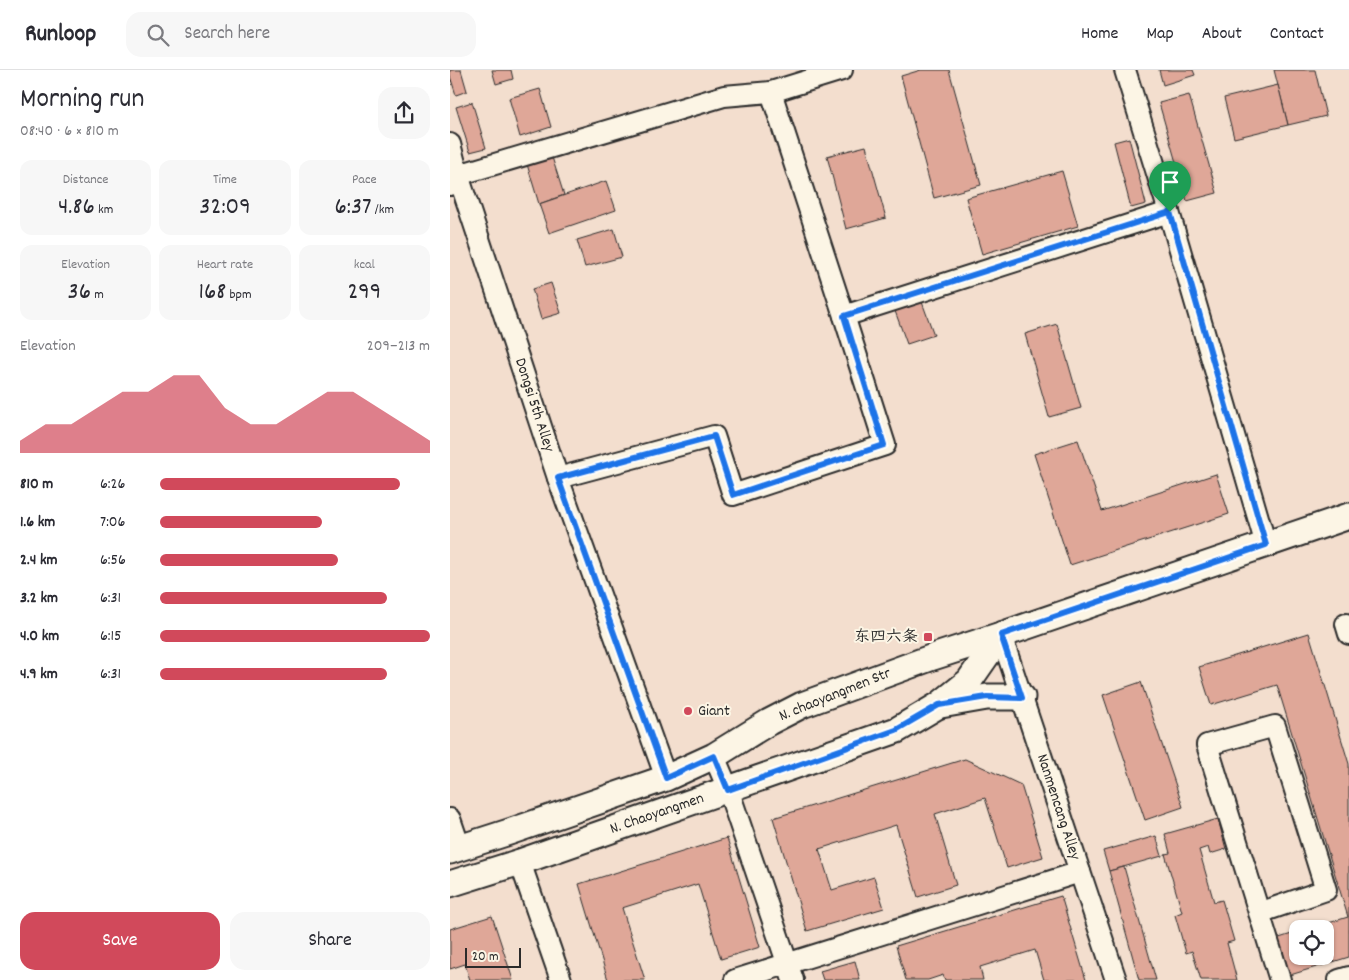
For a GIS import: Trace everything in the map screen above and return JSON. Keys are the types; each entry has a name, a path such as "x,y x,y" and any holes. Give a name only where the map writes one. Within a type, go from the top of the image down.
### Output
{"main road":[{"path":"1001,635 1349,516"},
{"name":"N. chaoyangmen Str","path":"455,849 666,778 714,756 768,722 802,705 933,657 1001,635"},
{"name":"N. Chaoyangmen","path":"450,884 520,862 896,730 939,705 969,681 1001,635"},
{"path":"939,705 987,697 1022,698"}],"street":[{"path":"454,180 724,96 771,92 842,70"},
{"path":"1125,70 1170,212 1266,545"},
{"path":"558,478 714,436 733,495 884,445 771,92"},
{"name":"Dongsi 5th Alley","path":"450,144 454,180 558,478 666,778"},
{"path":"844,316 1170,212"},
{"name":"Nanmencang Alley","path":"1001,635 1116,980"},
{"path":"1259,913 1326,890 1275,726 1207,745 1259,913 1280,980"},
{"path":"714,756 728,790 791,972"},
{"path":"450,819 455,849"},
{"path":"520,862 560,980"},
{"path":"735,980 791,972 1080,872"},
{"path":"1339,980 1349,977"}],"building":[{"path":"450,70 461,70 467,91 456,95"},
{"path":"492,70 511,70 513,79 496,84"},
{"path":"921,70 949,70 981,185 934,198 901,76"},
{"path":"1159,70 1193,70 1195,75 1163,85"},
{"path":"1274,70 1315,70 1326,116 1288,125"},
{"path":"1278,85 1288,125 1234,138 1224,98"},
{"path":"540,89 551,127 520,137 509,98"},
{"path":"1189,95 1217,193 1187,201 1159,103"},
{"path":"472,102 486,148 470,152 456,107"},
{"path":"1129,138 1146,204 1131,208 1114,142"},
{"path":"866,146 886,218 846,229 827,156"},
{"path":"551,154 564,195 539,204 526,161"},
{"path":"1062,171 1078,226 982,254 966,198"},
{"path":"606,181 616,210 549,233 539,204"},
{"path":"614,229 622,257 585,267 577,240"},
{"path":"551,283 561,313 541,319 532,289"},
{"path":"922,302 934,335 907,344 895,311"},
{"path":"1057,324 1081,408 1049,417 1025,334"},
{"path":"1078,440 1102,511 1216,474 1229,514 1070,565 1034,454"},
{"path":"1309,633 1349,764 1349,957 1334,962 1334,921 1348,917 1277,685 1211,705 1199,667"},
{"path":"1141,682 1183,807 1145,820 1103,695"},
{"path":"965,759 1021,785 1043,857 1007,868 985,798 935,814 956,885 918,897 896,825 819,849 832,890 874,877 884,908 807,931 773,818"},
{"path":"1218,819 1226,849 1210,854 1208,847 1199,850 1214,902 1222,900 1234,941 1227,943 1237,980 1201,980 1192,951 1186,953 1175,915 1182,912 1165,854 1170,853 1165,834"},
{"path":"1156,836 1162,856 1109,871 1103,851"},
{"path":"727,838 760,947 721,959 698,884 622,908 645,980 608,980 579,884"},
{"path":"1124,867 1156,980 1139,980 1109,871"},
{"path":"1061,896 1086,980 1044,980 1035,950 980,967 983,980 945,980 943,975 928,980 906,980 896,946"},
{"path":"492,916 513,980 470,980 465,964 450,969 450,929"},
{"path":"1289,935 1289,965 1323,965 1287,976 1276,939"},
{"path":"855,961 860,980 823,980 820,971"}],"place":[{"name":"东四六条","path":"928,637"},
{"name":"Giant","path":"688,711"}],"route":[{"path":"1170,212 1266,545 1001,635 1022,698 987,697 939,705 896,730 728,790 714,756 666,778 558,478 714,436 733,495 884,445 844,316 1170,212"}]}
